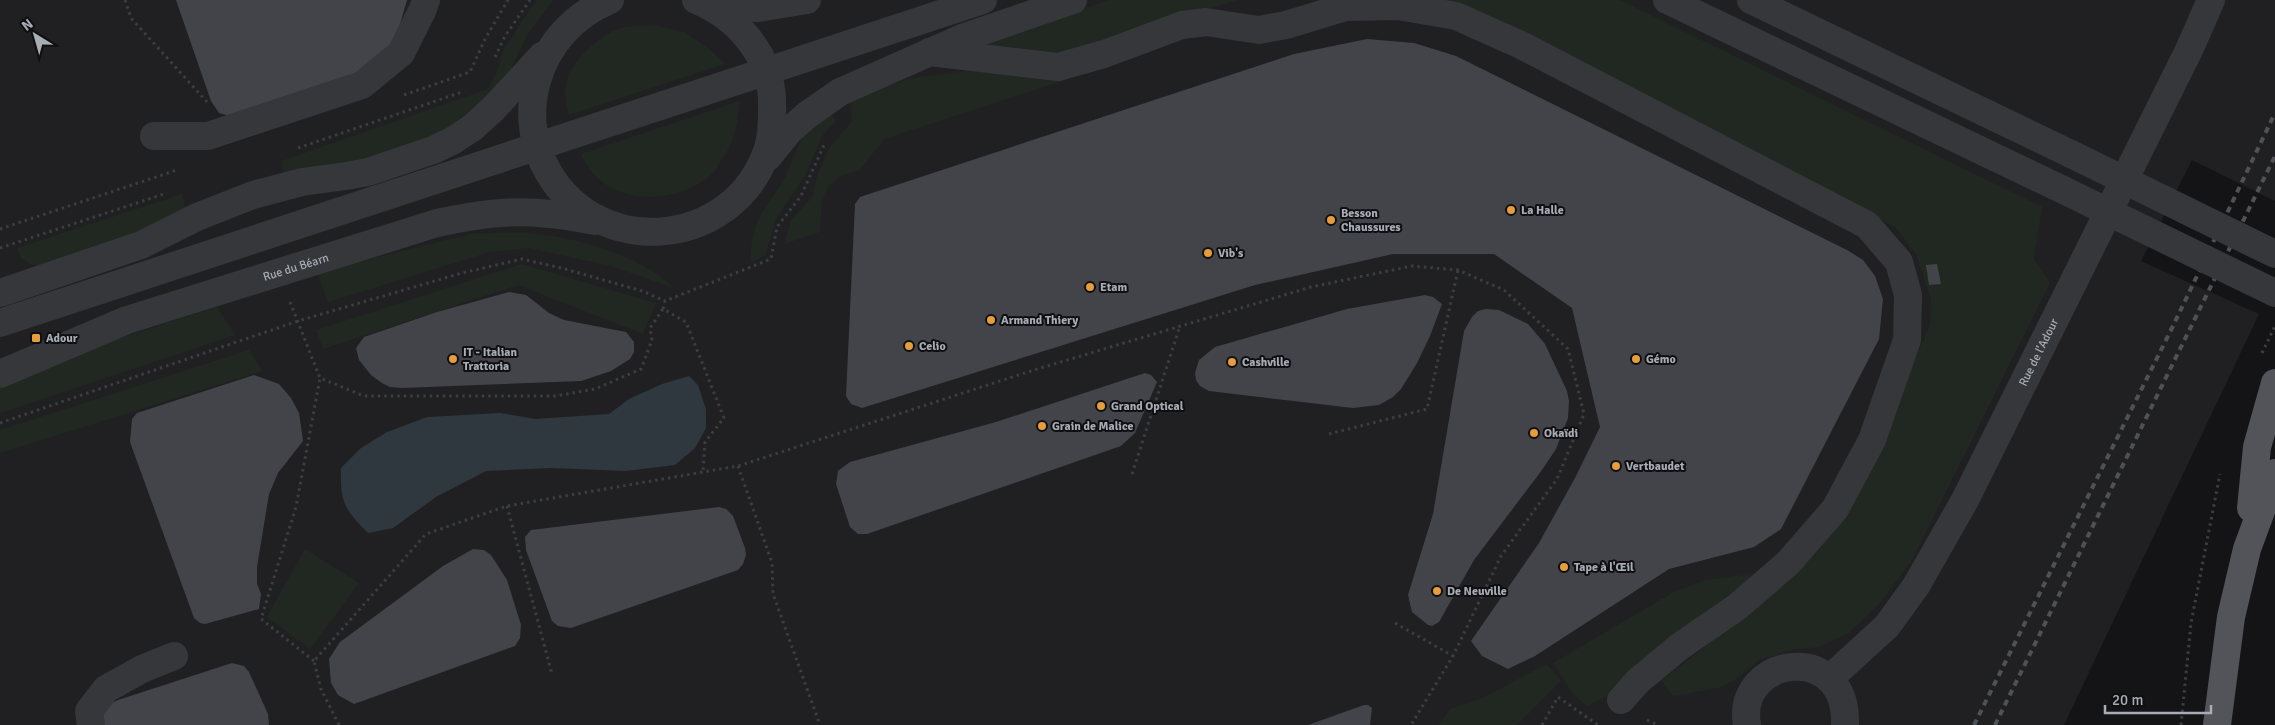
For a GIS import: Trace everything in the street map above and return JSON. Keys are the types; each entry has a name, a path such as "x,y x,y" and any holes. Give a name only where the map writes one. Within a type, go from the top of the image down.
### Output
{"main road":[{"path":"2247,549 2257,447 2275,382"},
{"path":"2217,725 2231,616 2247,549 2275,473"}],"street":[{"path":"154,136 208,136 362,84 401,53 426,0"},
{"path":"571,0 558,38 540,71 532,105 537,146 552,178 566,196 584,211 618,228 648,232 674,230 699,223 733,202 790,130 822,103 840,92 962,38 1073,0"},
{"path":"0,293 141,245 197,217 253,195 302,182 368,172 407,160 446,144 472,128 493,109 558,38 586,12 610,0"},
{"path":"702,2 758,8 807,0"},
{"path":"0,323 983,0"},
{"path":"1667,0 2275,293"},
{"path":"1751,0 2275,254"},
{"name":"Rue de l'Adour","path":"1830,679 1886,626 1916,586 1965,500 2189,50 2211,0"},
{"path":"702,2 736,24 750,41 766,70 772,92 773,125 768,147 760,168"},
{"path":"929,52 1058,67 1104,54 1182,24 1206,22 1259,30 1286,25 1345,8 1398,6 1456,16 1521,45 1867,225 1898,262 1908,295 1907,340 1872,440 1835,509 1788,563 1737,607 1679,647 1638,681 1621,700"},
{"name":"Rue du Béarn","path":"0,374 120,323 437,223 475,215 514,212 549,213 604,222"},
{"path":"91,725 89,711 106,689 142,669 174,656"},
{"path":"1747,725 1748,701 1756,686 1768,675 1783,668 1800,666 1816,670 1830,679 1840,693 1846,709 1845,725"}],"path":[{"path":"125,0 131,18 206,100 227,130"},
{"path":"0,423 298,321 462,273 522,259 642,291 665,301"},
{"path":"314,661 426,534 507,506 738,466 1034,370 1311,287 1412,266 1458,270 1504,290 1568,349 1584,414 1557,479 1502,556 1453,656 1411,725"},
{"path":"1330,434 1427,409 1458,270"},
{"path":"279,273 320,378 296,507 261,620 314,661 321,689 340,725"},
{"path":"320,378 364,396 556,396 595,389 641,368 652,340 650,328 663,309 686,322 724,418 705,442 703,472"},
{"path":"2259,360 2275,326"},
{"path":"1132,474 1179,328"},
{"path":"2181,725 2191,623 2222,465"},
{"path":"738,466 772,563 773,594 820,725"},
{"path":"507,506 552,674"},
{"path":"1395,623 1453,656"},
{"path":"1542,725 1558,698 1598,725"}],"shaded area":[{"path":"0,0 2275,0 2275,201 2192,160 2141,261 2259,314 2064,725 0,725"},
{"path":"536,0 553,0 528,34 510,71 477,107 448,130 382,158 285,176 281,161 488,89 496,74 504,49"},
{"path":"1109,0 1237,0 1064,53 974,46"},
{"path":"1441,0 1620,0 2042,207 2034,259 2050,283 1911,562 1879,604 1849,633 1819,647 1792,650 1760,660 1736,679 1718,688 1673,696 1661,681 1789,581 1818,551 1844,516 1930,325 1931,299 1916,254 1895,227 1473,11"},
{"path":"654,25 684,32 709,49 725,64 569,115 565,92 566,84 574,66 589,48 607,34 617,30 629,26"},
{"path":"967,71 1077,76 884,139 860,170 841,176 829,185 822,200 820,232 784,244 791,220 813,196 817,176 828,150 852,121 850,102 871,92 911,78"},
{"path":"740,101 732,141 715,171 695,186 677,193 658,197 639,196 621,192 605,184 591,171 581,154"},
{"path":"831,113 836,121 822,136 806,174 776,219 765,256 751,262 753,237 759,218 783,181 803,137 818,122"},
{"path":"182,194 186,211 124,242 46,267 30,264 21,258 17,248"},
{"path":"475,233 529,233 586,243 626,257 644,266 674,288 611,266 529,248 490,252 328,302 317,272"},
{"path":"522,264 656,303 643,334 518,285 323,349 316,330"},
{"path":"217,307 235,335 0,413 0,386 30,376 92,347"},
{"path":"249,350 262,371 0,453 0,430"},
{"path":"689,376 698,385 706,409 706,428 695,448 675,465 626,471 551,468 486,471 436,497 393,528 368,533 354,518 345,504 341,489 341,468 361,448 387,432 427,417 500,413 535,419 609,414 629,399 662,384"},
{"path":"305,549 359,583 310,649 267,617"},
{"path":"1750,574 1764,575 1612,693 1587,706 1573,694 1553,663 1672,593 1705,580"},
{"path":"1547,664 1561,681 1517,725 1439,725 1450,709 1480,699"}],"building":[{"path":"176,0 407,0 399,28 392,42 372,66 269,115 230,116 219,113 211,101"},
{"path":"1367,39 1414,43 1456,56 1847,250 1863,260 1875,276 1883,299 1879,339 1781,529 1754,547 1669,569 1535,656 1508,669 1482,656 1471,641 1539,543 1575,478 1600,427 1572,308 1494,254 1393,254 1255,285 862,408 851,404 846,396 855,204 860,197 1294,54"},
{"path":"1937,264 1941,284 1929,285 1926,265"},
{"path":"509,292 526,295 549,313 564,320 626,332 634,342 634,352 630,359 611,371 581,381 402,388 390,387 382,383 371,375 359,360 356,348 364,337 437,312"},
{"path":"1425,295 1433,297 1442,304 1430,336 1417,363 1401,389 1393,397 1379,405 1353,408 1209,391 1200,386 1196,380 1195,373 1199,360 1215,347 1347,309"},
{"path":"1486,309 1499,310 1528,324 1545,344 1567,391 1569,401 1568,418 1556,449 1474,560 1439,622 1432,626 1412,612 1408,595 1433,514 1464,331 1478,311"},
{"path":"1145,373 1151,375 1157,382 1135,433 1121,446 867,534 858,534 850,527 836,484 838,471 850,462 996,422"},
{"path":"254,375 279,384 291,398 299,413 303,441 278,473 269,494 257,567 257,584 261,594 259,609 205,624 200,623 194,618 130,442 132,419 137,413"},
{"path":"719,507 726,509 733,516 745,548 746,555 743,564 738,570 571,628 558,626 552,621 526,550 525,537 531,530"},
{"path":"473,549 484,550 491,555 507,580 521,625 520,638 515,646 354,704 338,695 331,683 329,659 340,642 443,566"},
{"path":"232,663 244,666 249,672 268,714 269,725 102,725 104,711 110,704 118,700"},
{"path":"1364,705 1372,708 1370,725 1308,725"}],"railway":[{"path":"1974,725 2173,326 2275,113"},
{"path":"1995,725 2275,156"}],"place":[{"name":"La Halle","path":"1511,210"},
{"name":"Besson Chaussures","path":"1331,220"},
{"name":"Vib's","path":"1208,253"},
{"name":"Etam","path":"1090,287"},
{"name":"Armand Thiery","path":"991,320"},
{"name":"Adour","path":"36,338"},
{"name":"Celio","path":"909,346"},
{"name":"IT - Italian Trattoria","path":"453,359"},
{"name":"Gémo","path":"1636,359"},
{"name":"Cashville","path":"1232,362"},
{"name":"Grand Optical","path":"1101,406"},
{"name":"Grain de Malice","path":"1042,426"},
{"name":"Okaïdi","path":"1534,433"},
{"name":"Vertbaudet","path":"1616,466"},
{"name":"Tape à l'Œil","path":"1564,567"},
{"name":"De Neuville","path":"1437,591"}]}
